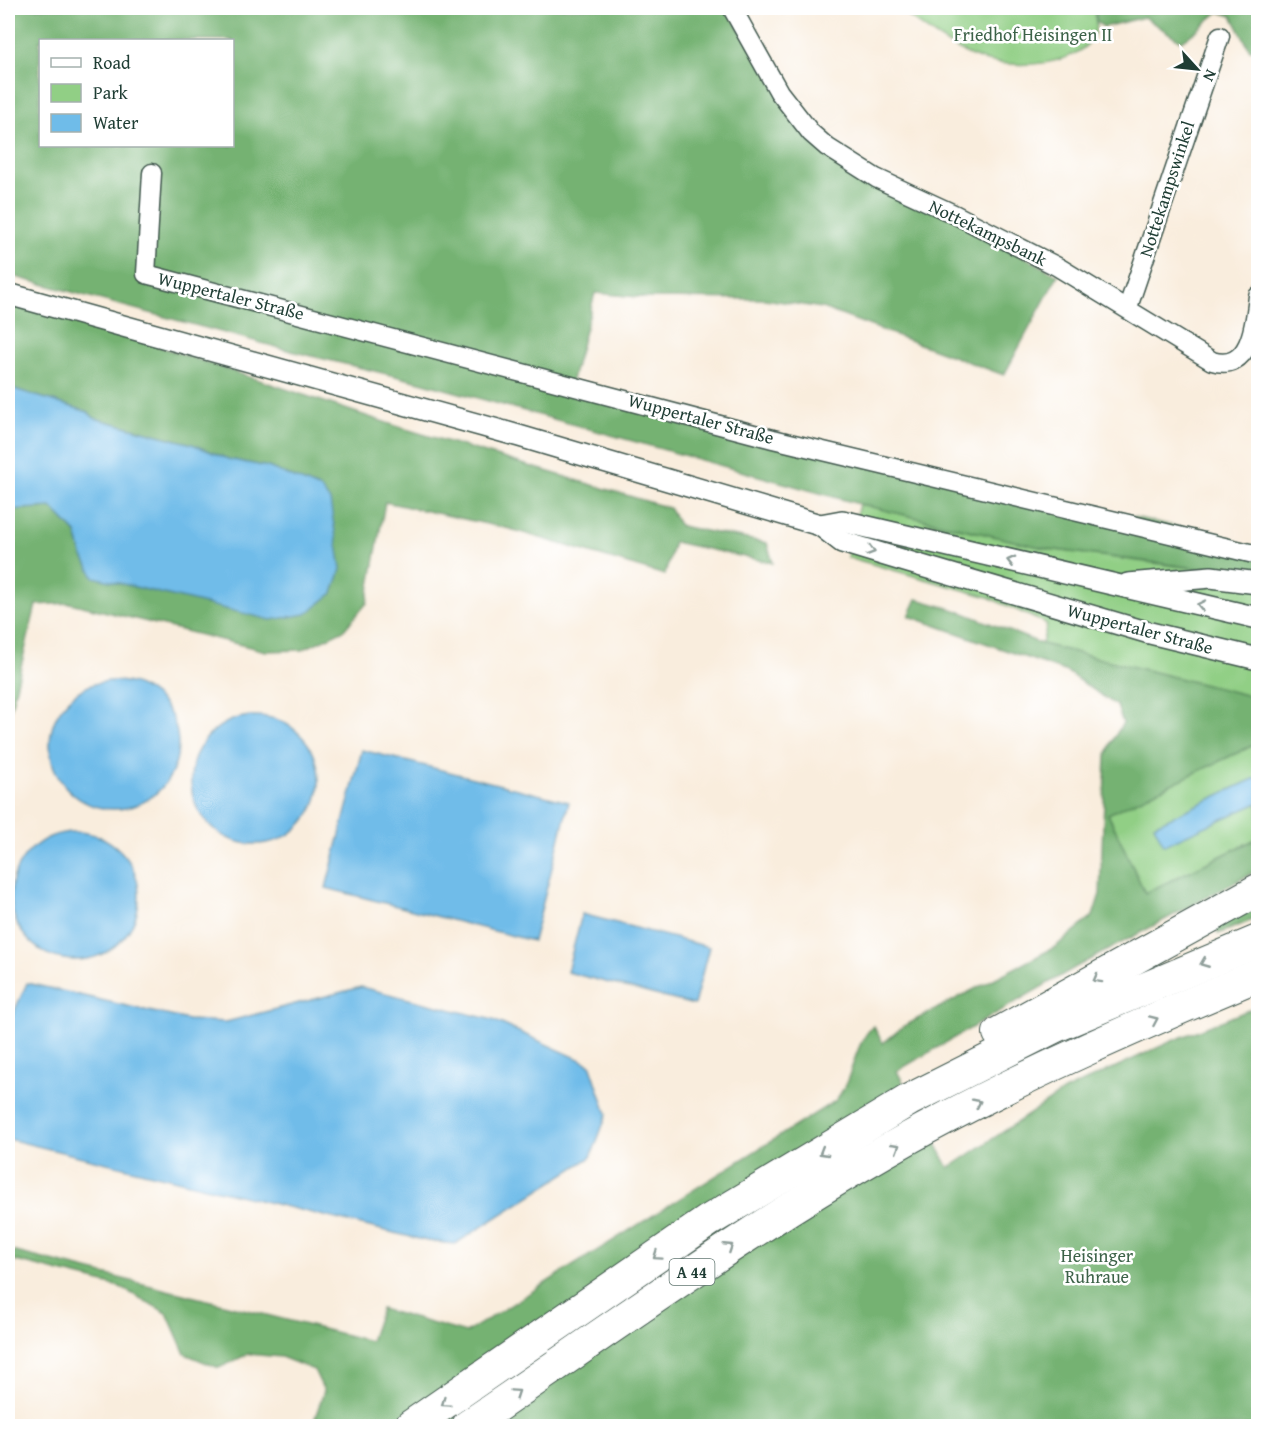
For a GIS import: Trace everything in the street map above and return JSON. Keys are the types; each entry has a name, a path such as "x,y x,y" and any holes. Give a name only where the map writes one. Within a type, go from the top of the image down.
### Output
{"highway":[{"path":"909,1100 952,1060 1258,890"},
{"name":"A 44","path":"411,1426 708,1221 909,1100 1056,1026 1258,941"},
{"name":"A 44","path":"468,1426 728,1247 925,1129 1074,1055 1258,975"}],"street":[{"name":"Nottekampsbank","path":"732,8 779,92 811,133 827,147 876,178 1016,245 1128,307 1207,359 1224,363 1238,359 1245,351 1253,330 1258,296"},
{"name":"Nottekampswinkel","path":"1128,307 1220,36"},
{"name":"Wuppertaler Straße","path":"152,173 146,274 287,309 773,439 1258,555"},
{"name":"Wuppertaler Straße","path":"8,294 519,436 820,525 842,542 1146,632 1258,659"},
{"name":"Wuppertaler Straße","path":"820,525 842,522 1258,618"},
{"path":"1112,586 1168,579 1211,577 1258,583"}],"green space":[{"path":"8,8 726,8 811,142 1058,275 1004,375 822,308 765,299 649,298 595,293 569,391 1219,536 1258,557 1258,576 1048,549 859,504 420,382 295,352 8,275"},
{"name":"Friedhof Heisingen II","path":"898,8 1094,8 1096,26 1091,40 1080,51 1065,58 1029,64 1010,64 969,55 927,30"},
{"path":"1095,8 1258,8 1258,51 1250,50 1232,16 1219,12 1181,41 1144,17 1104,27 1097,23"},
{"path":"8,299 107,329 399,427 669,508 680,526 767,543 773,563 674,542 665,575 510,529 385,502 367,603 344,630 302,650 266,651 70,603 36,605 8,720 8,510 51,507 76,533 82,555 321,489 268,467 228,459 192,444 94,418 88,412 8,387"},
{"path":"859,504 1048,549 1258,577 1258,698 1042,644 1047,624 988,597 847,557"},
{"name":"Heisinger Ruhraue","path":"917,599 959,611 1042,644 1258,698 1258,743 1108,814 1145,893 1258,838 1258,870 1076,967 897,1071 949,1168 1064,1091 1172,1041 1258,1006 1258,1426 306,1426 314,1421 324,1391 314,1370 281,1357 248,1354 219,1368 185,1354 167,1313 120,1287 8,1259 8,1250 370,1341 381,1309 466,1333 835,1101 846,1083 861,1043 873,1026 883,1043 904,1026 1055,947 1093,916 1100,894 1106,757 1123,723 1117,706 1067,672 909,616"},
{"path":"1258,743 1258,777 1154,825 1165,844 1258,803 1258,838 1145,893 1108,814"},
{"path":"1258,903 1258,918 1218,934 1216,925"}],"water":[{"path":"8,387 88,412 94,418 192,444 228,459 268,467 321,489 330,501 341,569 333,593 306,614 271,620 94,577 82,555 76,533 51,507 8,510"},
{"path":"114,681 138,686 159,700 173,721 178,745 173,769 159,790 138,804 114,809 90,804 69,790 55,769 50,745 55,721 69,700 90,686"},
{"path":"255,716 280,721 301,734 314,755 319,780 314,805 301,826 280,839 255,844 230,839 209,826 196,805 191,780 196,755 209,734 230,721"},
{"path":"362,750 569,802 533,941 326,888"},
{"path":"1258,777 1258,803 1164,845 1154,825"},
{"path":"75,832 99,837 120,851 134,872 139,896 134,920 120,941 99,955 75,960 51,955 30,941 16,920 11,896 16,872 30,851 51,837"},
{"path":"582,914 709,947 694,1005 567,972"},
{"path":"27,983 188,1020 226,1022 361,987 493,1020 590,1064 607,1114 591,1157 455,1244 427,1241 8,1139 8,1025"}]}
